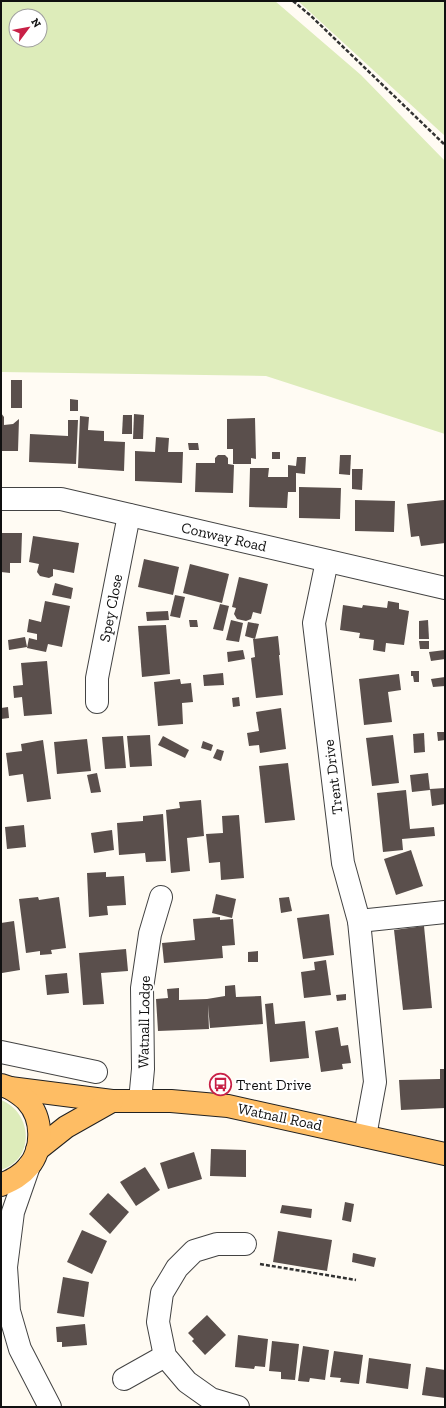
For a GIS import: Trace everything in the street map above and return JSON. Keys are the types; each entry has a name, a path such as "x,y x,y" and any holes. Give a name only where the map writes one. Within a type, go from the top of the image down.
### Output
{"main road":[{"name":"Watnall Road","path":"6,1086 112,1101 171,1101 228,1106 445,1154"},
{"name":"Watnall Road","path":"6,1086 27,1101 36,1114 40,1130 33,1158"},
{"name":"Watnall Road","path":"1,1185 15,1179 33,1158 66,1127 112,1101"}],"street":[{"name":"Conway Road","path":"1,499 61,499 445,588"},
{"name":"Spey Close","path":"97,702 97,678 129,515"},
{"name":"Trent Drive","path":"327,561 314,623 343,863 359,921 375,1082 365,1136"},
{"name":"Watnall Lodge","path":"140,1101 143,1069 142,988 150,934 161,897"},
{"path":"359,921 445,912"},
{"path":"1,1052 96,1072"},
{"path":"33,1158 13,1212 3,1260 9,1310 20,1349 45,1405"},
{"path":"238,1407 211,1399 187,1382 165,1356 158,1322 162,1293 177,1268 194,1252 217,1244 245,1244"},
{"path":"124,1379 165,1356"}],"path":[{"path":"293,1 310,15 445,144"},
{"path":"260,1264 356,1280"}],"green space":[{"path":"1,1 275,1 361,75 445,161 445,434 266,376 1,372"},
{"path":"298,1 445,1 445,136"},
{"path":"1,1100 12,1106 19,1115 24,1125 26,1136 20,1156 12,1164 1,1170"}],"building":[{"path":"11,380 22,380 22,408 11,408"},
{"path":"70,399 78,400 78,411 70,411"},
{"path":"1,413 4,417 4,425 13,424 19,419 18,451 1,451"},
{"path":"134,414 144,415 143,439 133,439"},
{"path":"123,415 132,415 132,434 122,434"},
{"path":"80,416 89,417 88,430 104,431 104,441 125,442 124,471 78,468"},
{"path":"255,418 256,459 251,458 251,464 233,464 233,449 227,449 227,419"},
{"path":"68,420 78,420 76,464 29,462 30,434 68,436"},
{"path":"156,437 169,438 168,452 183,452 182,483 135,481 135,451 155,452"},
{"path":"188,443 198,443 199,450 189,450"},
{"path":"272,452 280,452 280,459 272,459"},
{"path":"218,455 225,455 228,458 228,464 234,465 233,493 195,492 196,463 215,463 215,458"},
{"path":"340,455 351,455 350,475 339,474"},
{"path":"297,457 306,457 305,474 296,473 296,492 288,492 287,508 249,507 250,468 269,468 268,477 288,477 288,465 296,466"},
{"path":"352,469 363,469 362,490 352,489"},
{"path":"299,487 341,488 340,519 299,518"},
{"path":"355,500 395,501 394,532 355,531"},
{"path":"444,500 445,543 421,546 419,536 411,537 407,504"},
{"path":"1,533 22,533 21,563 10,563 10,573 1,572"},
{"path":"33,536 79,543 74,573 53,569 53,576 49,578 40,576 37,572 39,564 29,562"},
{"path":"144,559 179,567 173,595 138,587"},
{"path":"190,564 229,574 222,603 183,593"},
{"path":"239,577 268,584 261,614 253,612 251,619 246,621 237,619 234,614 236,608 232,607"},
{"path":"55,583 73,588 71,599 52,595"},
{"path":"175,595 185,597 180,618 170,616"},
{"path":"45,601 70,606 62,647 48,644 46,652 27,648 29,638 37,640 37,634 27,632 29,619 41,622"},
{"path":"388,601 399,603 399,609 409,611 404,645 386,643 385,652 373,650 374,640 359,638 360,633 340,630 343,605 362,608 363,605 387,608"},
{"path":"220,604 229,606 223,631 213,629"},
{"path":"168,611 169,620 147,621 146,612"},
{"path":"189,620 197,620 198,627 190,627"},
{"path":"231,620 243,623 239,642 226,640"},
{"path":"428,620 429,639 419,639 419,621"},
{"path":"248,622 259,624 255,639 245,636"},
{"path":"166,625 170,674 142,677 138,626"},
{"path":"278,636 283,695 256,698 251,658 255,657 253,639"},
{"path":"25,637 27,647 9,650 8,640"},
{"path":"419,641 429,641 429,649 420,649"},
{"path":"243,650 245,659 228,662 227,652"},
{"path":"445,650 445,659 431,661 429,652"},
{"path":"47,661 52,714 24,716 22,697 14,698 13,686 23,685 21,663"},
{"path":"411,671 419,671 419,682 414,682 413,676 411,676"},
{"path":"223,673 224,685 204,686 203,675"},
{"path":"399,674 401,690 388,692 392,722 364,725 359,679"},
{"path":"445,677 445,686 433,687 431,679"},
{"path":"180,679 181,684 191,683 193,702 182,703 183,724 158,726 154,682"},
{"path":"239,697 240,706 233,707 232,698"},
{"path":"8,707 9,718 1,719 1,708"},
{"path":"281,708 286,749 260,753 259,745 249,746 247,733 259,731 256,712"},
{"path":"437,732 445,732 445,740 438,741"},
{"path":"424,733 425,752 414,753 413,734"},
{"path":"150,735 152,766 130,767 127,736"},
{"path":"393,735 399,783 372,786 366,738"},
{"path":"123,736 126,768 105,769 102,737"},
{"path":"163,736 189,750 185,758 158,745"},
{"path":"87,739 91,771 57,774 54,742"},
{"path":"43,740 51,799 27,802 23,774 9,776 6,753 22,751 21,744"},
{"path":"203,741 213,745 211,751 201,748"},
{"path":"217,749 224,751 221,761 213,758"},
{"path":"288,763 295,820 265,823 259,766"},
{"path":"97,773 101,792 91,793 87,775"},
{"path":"428,773 430,790 412,792 410,775"},
{"path":"445,788 445,804 432,806 430,789"},
{"path":"406,790 410,829 434,827 435,836 402,839 403,850 383,852 377,793"},
{"path":"201,800 204,836 187,838 190,871 171,873 166,810 180,808 179,802"},
{"path":"163,814 166,861 146,862 145,853 119,855 117,823 143,821 143,816"},
{"path":"239,815 244,878 221,880 220,862 209,863 206,834 223,833 222,816"},
{"path":"24,825 26,847 7,849 5,827"},
{"path":"112,830 114,850 94,853 91,833"},
{"path":"411,850 423,886 396,895 384,859"},
{"path":"106,872 106,877 124,876 126,905 107,906 108,915 89,917 87,873"},
{"path":"216,894 236,899 232,918 212,913"},
{"path":"38,897 39,900 59,897 66,948 51,950 52,954 40,955 40,951 26,953 19,899"},
{"path":"289,897 292,911 281,913 279,898"},
{"path":"329,914 334,955 303,959 297,918"},
{"path":"220,917 220,920 233,919 235,945 222,946 223,958 164,963 162,943 195,940 193,919"},
{"path":"14,921 20,970 2,973 1,923"},
{"path":"424,926 432,1008 403,1010 394,930"},
{"path":"126,949 128,971 101,973 104,1004 83,1005 79,953"},
{"path":"258,951 258,962 248,962 248,952"},
{"path":"326,960 331,995 304,998 301,972 315,970 314,962"},
{"path":"67,973 69,993 47,995 45,975"},
{"path":"235,985 236,997 261,996 263,1024 210,1028 208,1005 209,1029 158,1031 156,999 168,998 167,989 179,988 179,1000 207,999 225,996 225,986"},
{"path":"346,994 346,1000 337,1001 336,995"},
{"path":"273,1003 275,1024 305,1021 309,1058 270,1062 265,1004"},
{"path":"338,1027 341,1046 348,1045 351,1063 342,1064 343,1069 321,1072 315,1031"},
{"path":"440,1069 445,1069 445,1108 401,1110 399,1080 440,1079"},
{"path":"211,1149 246,1150 246,1177 210,1176"},
{"path":"194,1152 202,1179 168,1189 160,1163"},
{"path":"145,1167 160,1190 136,1206 120,1182"},
{"path":"108,1193 129,1212 110,1234 89,1214"},
{"path":"345,1202 354,1204 351,1222 342,1220"},
{"path":"282,1205 312,1209 311,1218 280,1213"},
{"path":"82,1230 107,1241 92,1274 67,1262"},
{"path":"278,1231 332,1240 327,1271 273,1262"},
{"path":"353,1253 376,1258 374,1267 352,1262"},
{"path":"63,1277 89,1282 84,1317 57,1313"},
{"path":"207,1315 226,1335 205,1355 192,1341 194,1339 188,1333"},
{"path":"85,1324 87,1345 62,1347 62,1342 57,1342 56,1327"},
{"path":"238,1335 268,1339 265,1367 255,1366 254,1369 235,1367"},
{"path":"272,1341 299,1344 295,1380 281,1379 281,1372 269,1371"},
{"path":"303,1346 329,1350 325,1380 310,1378 309,1382 298,1381"},
{"path":"334,1351 363,1355 359,1384 340,1382 341,1378 330,1377"},
{"path":"369,1358 411,1364 408,1389 366,1383"},
{"path":"426,1367 445,1370 445,1398 422,1395"}],"place":[{"name":"Trent Drive","path":"220,1085"}]}
